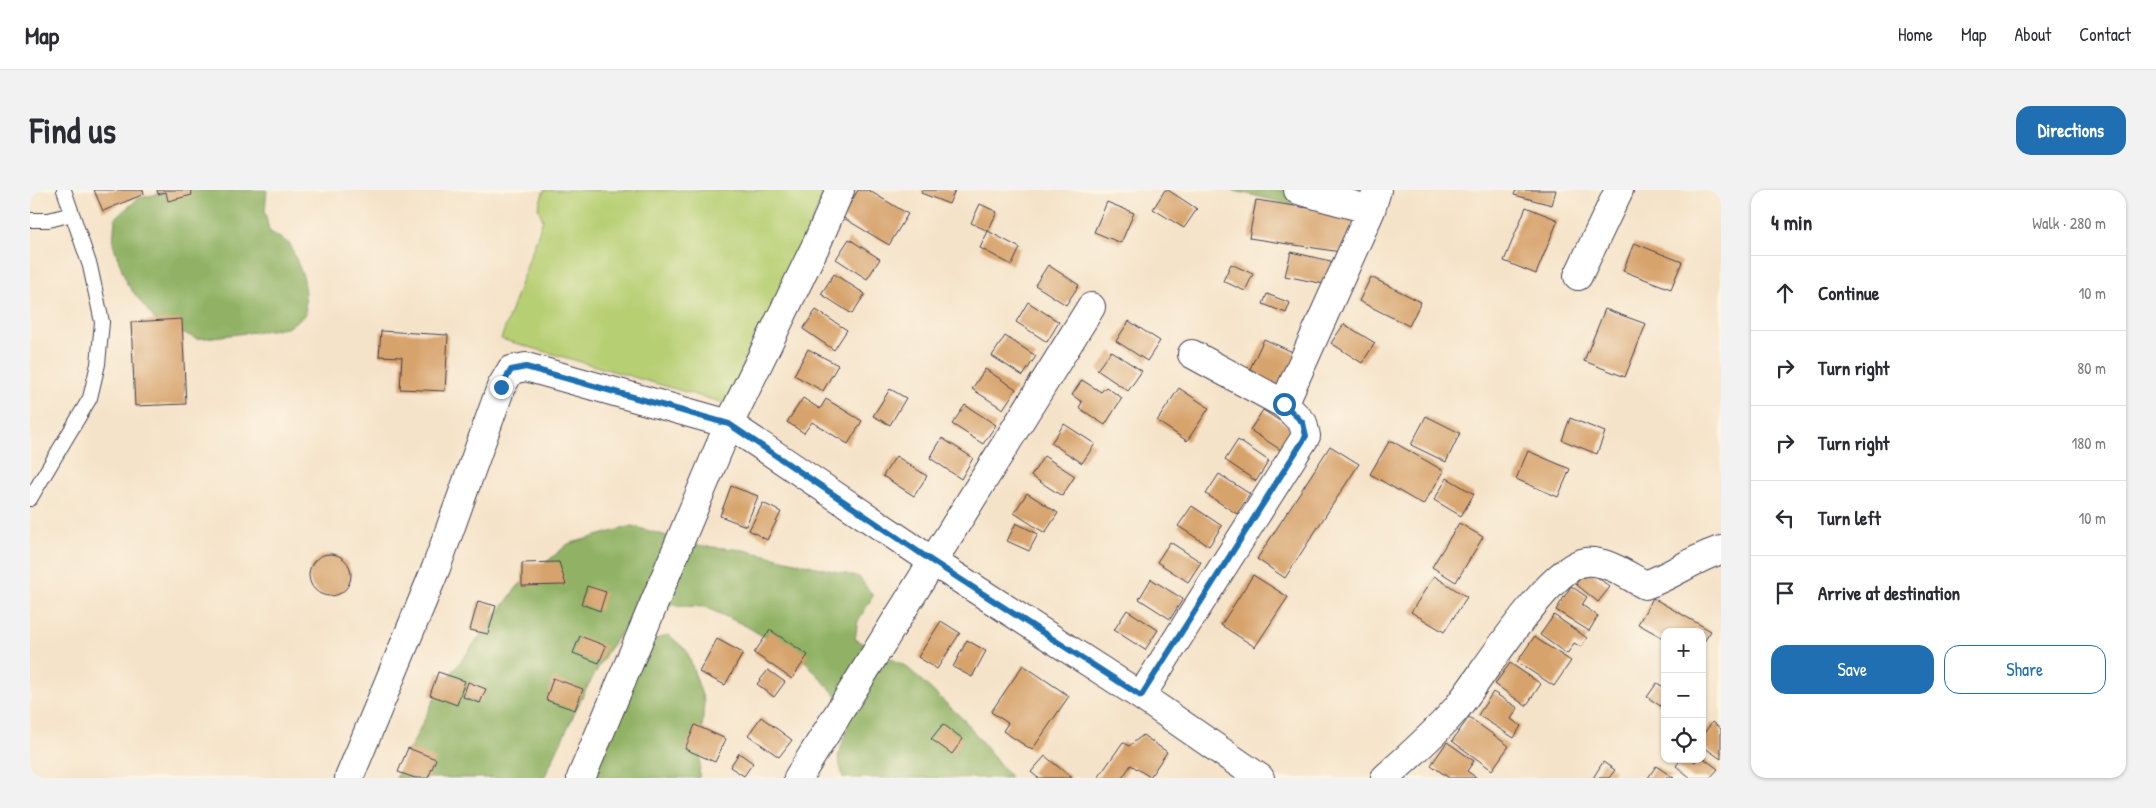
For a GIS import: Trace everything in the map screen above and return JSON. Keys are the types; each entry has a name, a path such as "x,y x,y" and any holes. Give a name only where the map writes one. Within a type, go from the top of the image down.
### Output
{"street":[{"path":"581,778 729,424 817,243 840,190"},
{"path":"1284,404 1374,200 1298,190"},
{"path":"1578,276 1619,190"},
{"path":"798,778 1091,307"},
{"path":"1141,696 1306,436 1303,423 1284,404 1192,354"},
{"path":"348,778 436,568 501,387 511,370 526,367 729,424 932,561 1141,696 1245,774"},
{"path":"1384,778 1455,710 1533,602 1569,569 1586,562 1611,566 1645,585 1662,579 1700,556 1721,550"}],"lane":[{"path":"30,498 90,398 98,364 102,322 90,266 64,190"},
{"path":"30,220 49,220 72,214"}],"green space":[{"path":"177,190 267,190 265,211 269,231 290,244 304,279 306,314 287,328 197,339 155,320 127,284 113,244 115,218 139,198"},
{"path":"544,190 826,190 731,405 501,339 543,220 538,208"},
{"path":"1231,190 1316,190 1293,205"},
{"path":"632,526 702,546 744,550 859,577 873,596 858,621 855,639 907,667 965,721 1011,778 843,778 838,757 848,725 839,699 805,661 744,625 705,607 661,605 632,618 607,652 583,695 544,778 396,778 438,691 518,586 568,544"},
{"path":"669,635 687,651 704,701 699,778 575,778 642,643"}],"building":[{"path":"94,190 143,190 144,194 103,211"},
{"path":"157,190 191,190 192,195 168,201 166,192 158,194"},
{"path":"858,190 868,190 908,214 889,245 842,217"},
{"path":"922,190 955,190 949,204 921,193"},
{"path":"1165,190 1168,190 1197,209 1184,228 1153,209"},
{"path":"1516,190 1556,190 1552,205 1514,195"},
{"path":"1256,200 1354,215 1347,253 1249,238"},
{"path":"1107,202 1134,213 1121,243 1094,232"},
{"path":"980,204 997,212 988,231 971,223"},
{"path":"1526,207 1558,220 1536,274 1504,261"},
{"path":"988,231 1020,248 1012,265 980,248"},
{"path":"849,239 880,259 867,279 836,259"},
{"path":"1634,243 1682,262 1671,289 1623,271"},
{"path":"1291,252 1339,263 1334,286 1285,276"},
{"path":"1231,264 1253,274 1245,291 1223,281"},
{"path":"1048,265 1079,285 1066,305 1035,285"},
{"path":"834,274 865,294 852,314 821,294"},
{"path":"1371,277 1421,302 1409,326 1359,301"},
{"path":"1267,294 1290,303 1286,313 1263,304"},
{"path":"1028,302 1059,322 1047,342 1016,322"},
{"path":"1605,309 1646,324 1625,377 1584,361"},
{"path":"816,310 847,330 834,350 803,329"},
{"path":"182,319 186,404 135,406 131,322"},
{"path":"1129,321 1160,341 1147,361 1116,341"},
{"path":"1344,324 1375,343 1362,363 1331,343"},
{"path":"381,331 448,335 445,391 400,389 402,357 379,356"},
{"path":"1005,336 1036,356 1023,376 992,356"},
{"path":"1264,339 1297,354 1282,388 1248,373"},
{"path":"808,349 838,365 823,391 794,375"},
{"path":"1111,351 1142,371 1128,391 1097,370"},
{"path":"985,369 1016,389 1003,409 972,389"},
{"path":"1082,380 1101,392 1106,387 1122,398 1105,425 1079,408 1082,402 1072,395"},
{"path":"1179,388 1209,408 1187,441 1157,421"},
{"path":"890,389 906,398 890,425 873,416"},
{"path":"803,398 820,409 826,399 862,421 848,444 812,422 804,433 787,422"},
{"path":"965,405 996,425 983,444 952,424"},
{"path":"1263,410 1294,430 1281,450 1250,430"},
{"path":"1426,416 1460,433 1446,462 1411,445"},
{"path":"1570,418 1605,432 1597,454 1562,440"},
{"path":"1064,424 1095,444 1082,463 1051,443"},
{"path":"942,438 973,458 961,479 930,458"},
{"path":"1238,440 1269,461 1256,481 1225,460"},
{"path":"1390,440 1444,471 1423,505 1370,474"},
{"path":"1330,446 1359,464 1285,578 1257,559"},
{"path":"1528,451 1570,469 1558,497 1516,479"},
{"path":"896,456 927,476 914,496 883,476"},
{"path":"1044,456 1075,476 1062,496 1031,476"},
{"path":"1219,474 1250,494 1237,514 1206,494"},
{"path":"1447,478 1474,494 1461,516 1434,500"},
{"path":"731,486 758,496 746,526 720,516"},
{"path":"1027,493 1058,513 1045,533 1014,513"},
{"path":"763,503 781,512 767,540 749,530"},
{"path":"1192,506 1222,526 1209,546 1178,526"},
{"path":"1016,523 1038,534 1029,551 1007,541"},
{"path":"1459,523 1483,537 1456,582 1432,567"},
{"path":"1170,542 1201,562 1188,582 1157,562"},
{"path":"334,554 342,557 348,563 351,575 348,587 342,593 326,596 318,593 312,587 309,571 312,563 318,557"},
{"path":"559,562 566,585 522,586 522,563"},
{"path":"1587,569 1610,587 1598,602 1576,584"},
{"path":"1253,575 1288,597 1255,647 1221,625"},
{"path":"1434,576 1467,597 1444,632 1411,612"},
{"path":"1151,579 1183,599 1170,619 1139,599"},
{"path":"587,586 606,592 600,611 581,604"},
{"path":"1571,586 1587,597 1582,605 1598,616 1589,631 1556,610"},
{"path":"1653,598 1706,628 1661,628 1661,637 1638,624"},
{"path":"478,601 496,606 488,634 470,630"},
{"path":"1127,610 1158,630 1145,650 1114,630"},
{"path":"1554,615 1587,638 1581,647 1574,643 1567,654 1540,635"},
{"path":"941,621 960,633 937,669 918,657"},
{"path":"1706,628 1711,631 1706,639"},
{"path":"770,630 808,655 792,679 754,653"},
{"path":"580,636 606,646 599,663 573,653"},
{"path":"1534,637 1571,661 1554,686 1517,662"},
{"path":"717,639 743,653 725,685 699,672"},
{"path":"967,640 986,651 972,677 953,667"},
{"path":"1510,663 1541,684 1526,706 1495,684"},
{"path":"1023,665 1069,696 1032,750 1003,731 1008,723 991,712"},
{"path":"768,670 785,682 774,697 757,684"},
{"path":"438,672 465,681 457,705 430,695"},
{"path":"553,678 583,689 575,710 546,700"},
{"path":"468,682 486,689 480,703 463,697"},
{"path":"1657,683 1661,686 1661,706 1647,697"},
{"path":"1493,692 1518,708 1511,719 1521,726 1514,738 1478,715"},
{"path":"761,717 792,740 779,757 748,735"},
{"path":"1469,717 1509,746 1492,770 1452,741"},
{"path":"1712,722 1721,729 1721,759 1706,749 1706,730"},
{"path":"943,724 963,739 952,754 931,739"},
{"path":"695,725 726,739 715,762 685,749"},
{"path":"1143,735 1167,752 1150,777 1131,765 1122,778 1098,778 1123,742 1129,746"},
{"path":"1447,742 1474,761 1467,771 1477,778 1449,778 1431,765"},
{"path":"408,748 436,759 428,778 415,778 398,772"},
{"path":"739,753 753,763 744,776 730,767"},
{"path":"1045,756 1072,778 1038,778 1031,772"},
{"path":"1706,760 1718,769 1710,778 1691,778 1676,766 1678,763 1706,763"},
{"path":"1603,762 1615,770 1609,778 1593,778"},
{"path":"1656,766 1674,778 1648,778"}],"route":[{"path":"501,387 511,370 526,367 729,424 932,561 1141,696 1306,436 1303,423 1284,404"}]}
